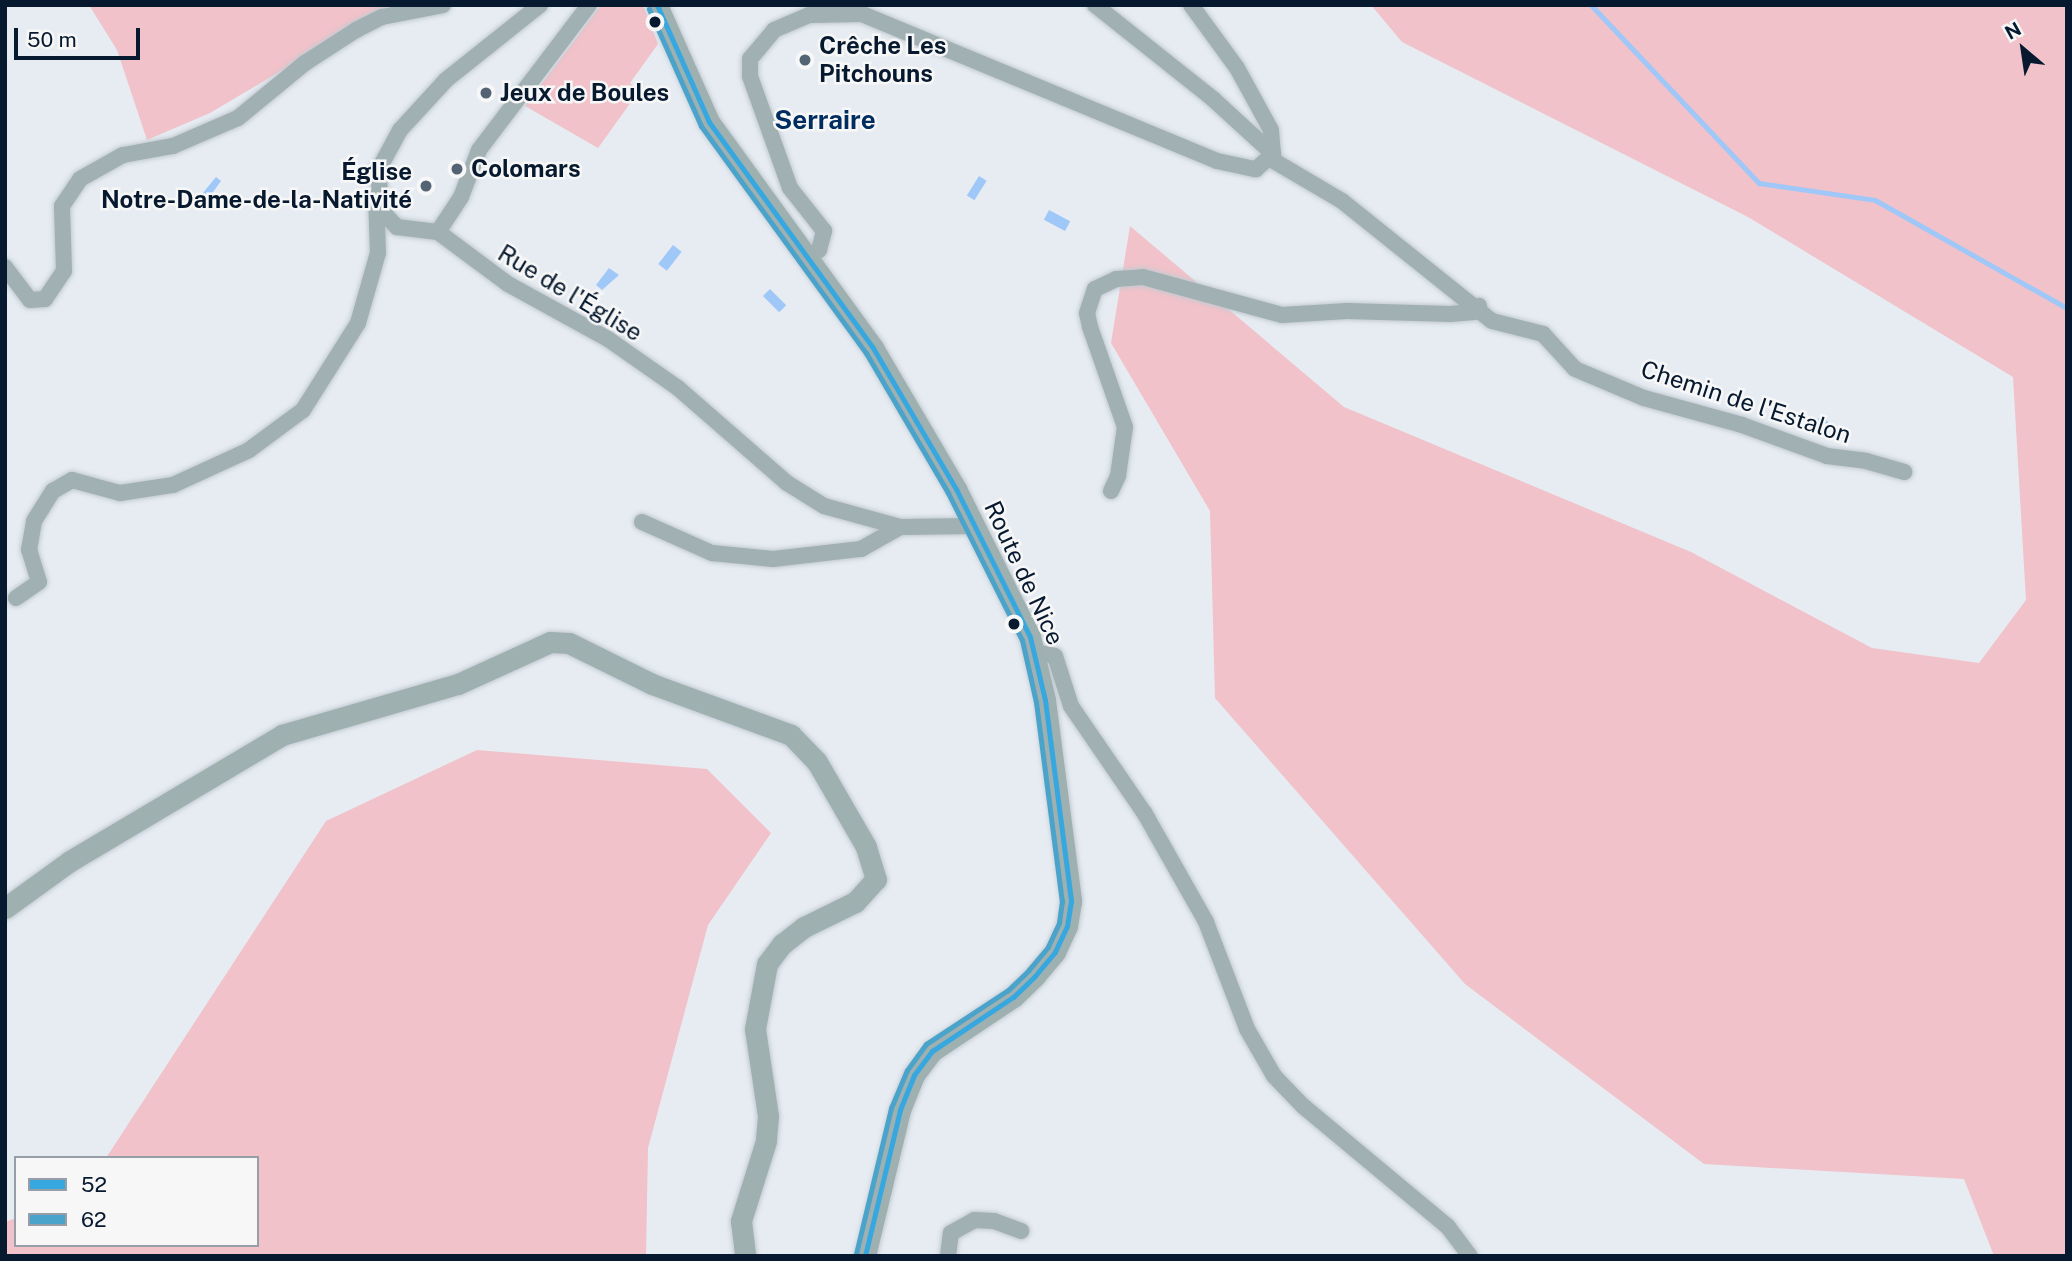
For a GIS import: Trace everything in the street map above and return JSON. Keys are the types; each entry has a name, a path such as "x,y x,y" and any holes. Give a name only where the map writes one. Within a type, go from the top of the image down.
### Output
{"street":[{"path":"5,268 30,300 45,299 64,271 62,206 80,179 123,155 173,146 238,118 331,44 364,25 443,5"},
{"path":"16,598 38,582 29,550 34,521 53,491 72,480 120,493 173,485 249,450 303,410 358,323 378,253 374,212 379,169 400,130 446,80 540,5"},
{"path":"377,191 380,209 397,227 438,232 461,197 479,150 589,5"},
{"name":"Route de Nice","path":"657,5 709,122 891,375 975,526 1035,652 1063,832 1071,901 1067,926 1055,952 1035,976 1013,997 939,1046 914,1075 900,1110 865,1256"},
{"name":"Chemin de l'Estalon","path":"1095,5 1213,99 1271,156 1342,201 1479,306 1492,321 1543,334 1575,369 1644,398 1704,413 1827,456 1866,461 1904,472"},
{"path":"807,259 819,250 824,232 790,188 753,95 750,59 774,30 809,15 839,12 886,21 1234,167 1256,169 1271,156 1271,130 1250,89 1191,5"},
{"name":"Rue de l'Église","path":"438,232 484,269 579,320 658,373 799,491 824,506 900,527 975,526"},
{"path":"1111,491 1118,476 1125,427 1090,327 1087,313 1095,289 1116,279 1143,277 1283,315 1347,311 1450,314 1474,312 1479,306"},
{"path":"642,522 712,553 773,559 861,549 900,527"},
{"path":"5,908 70,861 282,735 458,684 550,642 569,643 652,684 791,735 817,762 866,847 876,879 855,902 804,927 782,944 767,964 755,1029 768,1116 766,1141 741,1221 745,1256"},
{"path":"1035,652 1055,656 1074,713 1145,814 1206,922 1247,1030 1274,1076 1303,1106 1448,1227 1470,1256"},
{"path":"948,1256 951,1233 974,1220 994,1221 1021,1231"}],"shaded area":[{"path":"89,5 392,5 210,113 147,140 117,50"},
{"path":"601,5 643,5 658,44 630,83 639,91 598,148 525,106"},
{"path":"1371,5 2067,5 2067,1256 1994,1256 1964,1179 1704,1164 1465,984 1215,698 1210,511 1111,343 1130,226 1344,407 1691,552 1872,648 1979,663 2026,600 2013,377 1748,217 1402,42"},
{"path":"477,750 707,769 771,833 708,925 648,1148 646,1256 5,1256 5,1222 14,1219 14,1247 259,1247 259,1156 107,1156 326,821"}],"water":[{"path":"979,176 987,181 974,200 967,196"},
{"path":"216,177 221,181 208,199 202,194"},
{"path":"1049,210 1070,221 1065,231 1044,220"},
{"path":"673,245 682,252 667,271 658,264"},
{"path":"609,268 619,275 602,290 596,285"},
{"path":"770,289 786,305 779,312 763,296"},
{"path":"1821,418 1829,426 1821,434 1813,426"}],"waterway":[{"path":"1591,5 1759,183 1875,200 2067,308"}],"transit line":[{"name":"52","path":"657,5 709,122 873,348 956,489 1030,637 1045,700 1071,901 1067,926 1055,952 1035,976 1013,997 932,1051 914,1075 900,1110 865,1256"},
{"name":"62","path":"649,9 701,126 866,353 948,493 1022,640 1036,702 1062,901 1059,923 1048,947 1029,970 1008,990 926,1044 907,1070 891,1108 856,1254"}],"place":[{"name":"Crêche Les Pitchouns","path":"805,60"},
{"name":"Jeux de Boules","path":"486,93"},
{"name":"Colomars","path":"457,169"},
{"name":"Église Notre-Dame-de-la-Nativité","path":"426,186"}],"district":[{"name":"Serraire","path":"825,120"}]}
